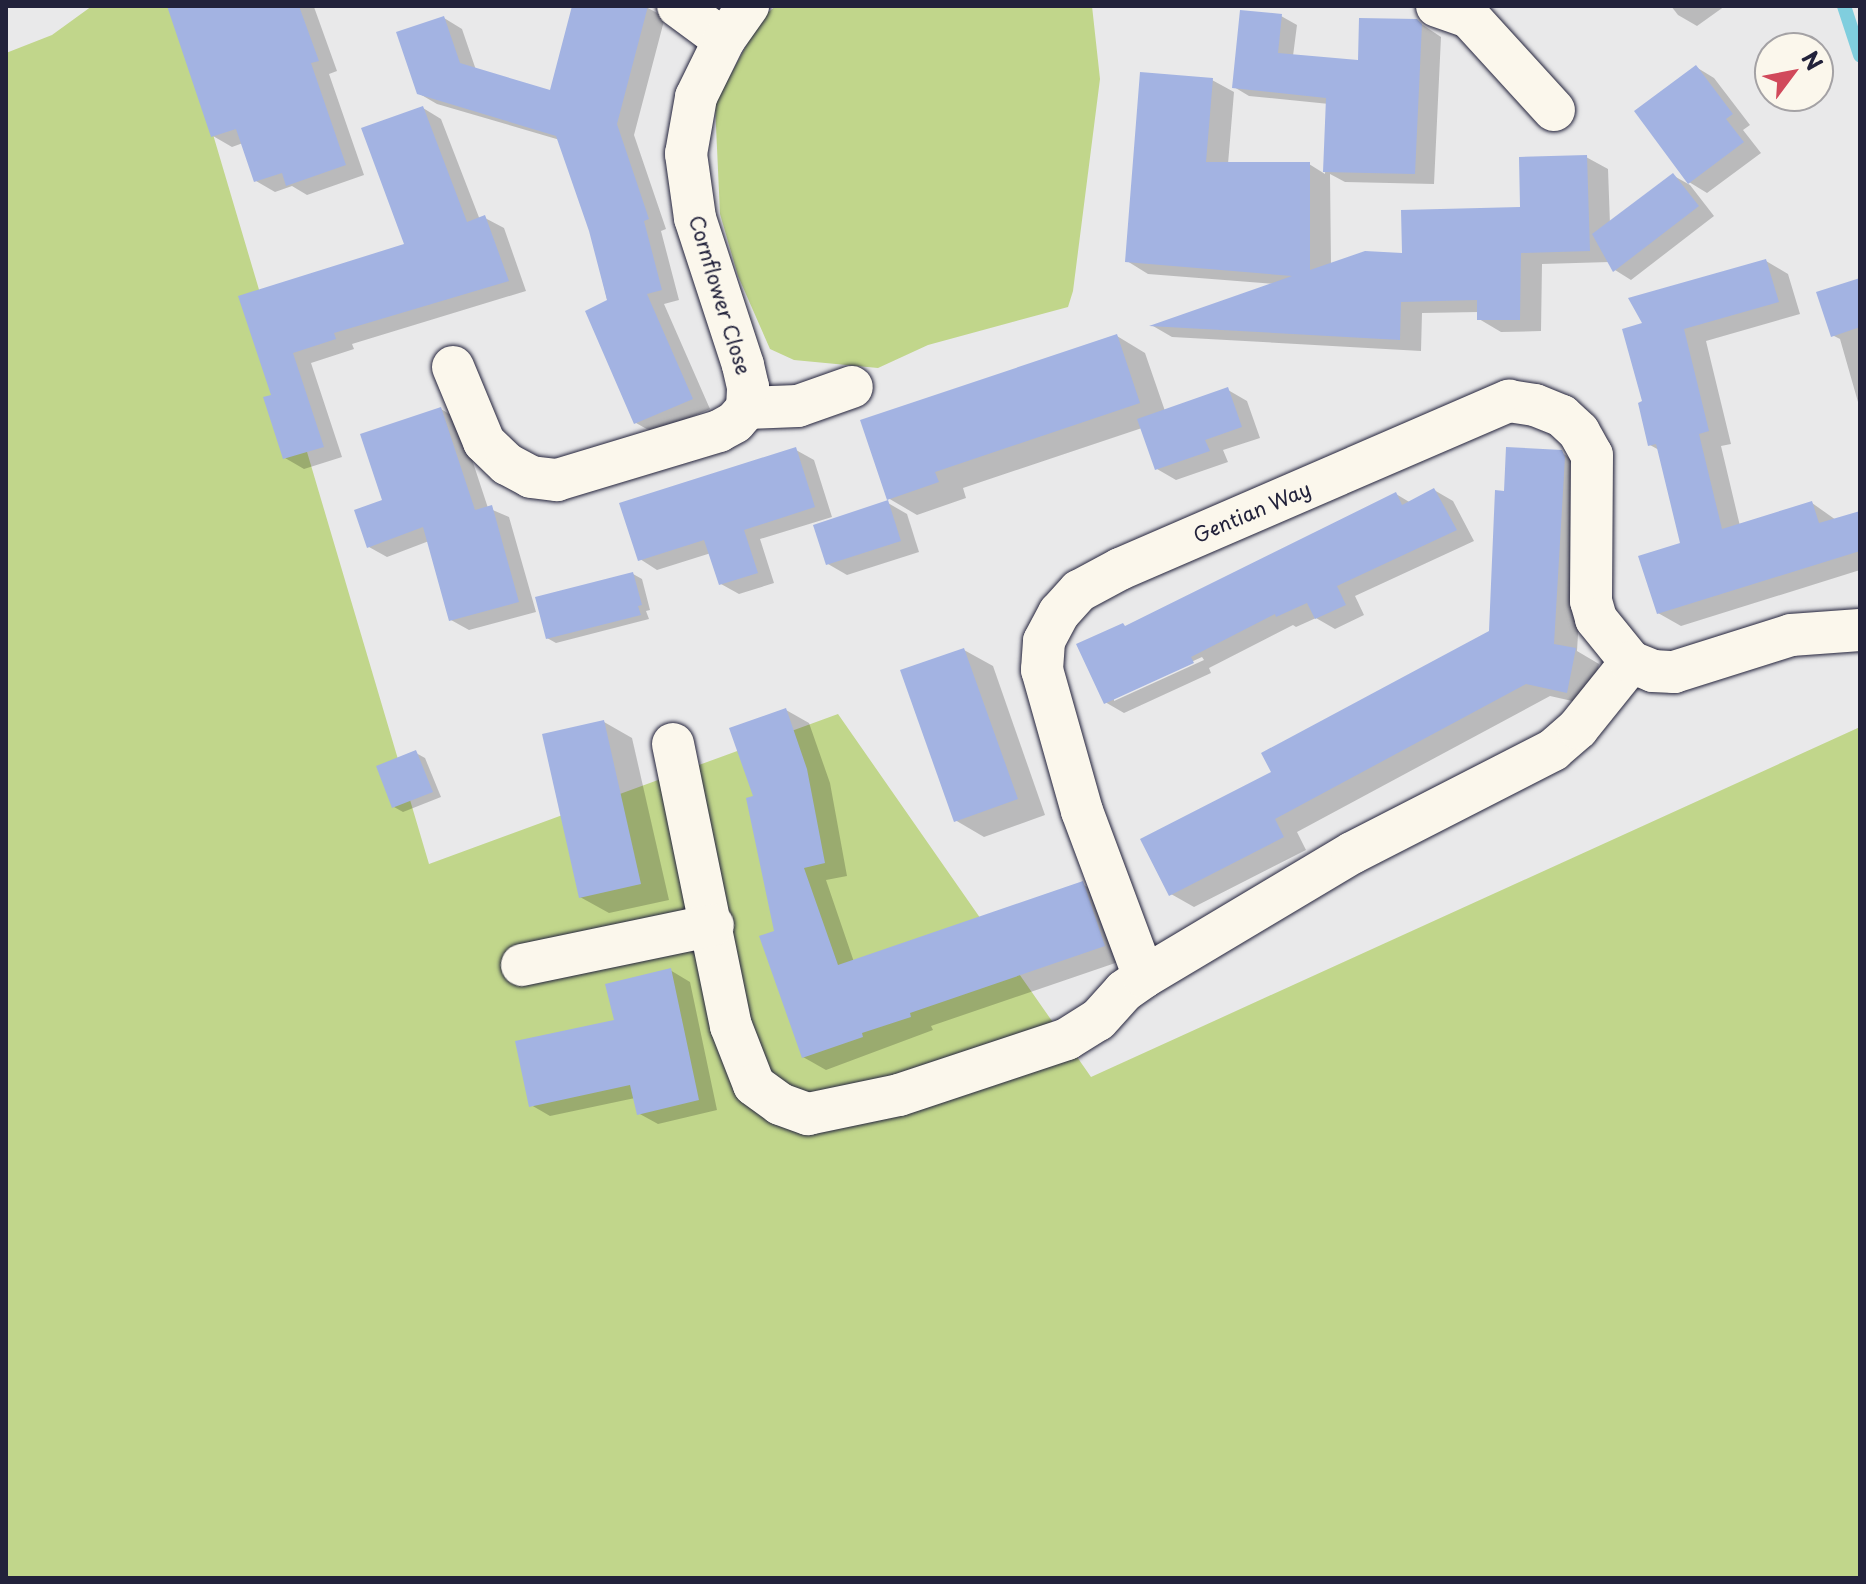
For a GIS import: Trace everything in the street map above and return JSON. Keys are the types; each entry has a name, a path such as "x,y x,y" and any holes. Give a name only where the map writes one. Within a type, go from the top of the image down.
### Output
{"street":[{"path":"678,6 724,40"},
{"name":"Cornflower Close","path":"747,408 748,387 743,365 695,218 686,154 696,97 724,40 748,6"},
{"path":"1437,6 1469,17 1554,110"},
{"path":"453,367 484,442 507,464 531,477 557,480 719,431 735,422 747,408 798,406 852,387"},
{"name":"Gentian Way","path":"1144,977 1082,811 1042,670 1044,641 1059,613 1079,591 1120,569 1509,401 1535,405 1562,416 1579,432 1592,455 1591,601 1596,619 1631,662"},
{"path":"673,744 713,925 731,1026 754,1085 780,1104 808,1114 899,1095 1067,1039 1098,1020 1124,991 1144,977 1352,853 1553,750 1578,728 1631,662 1653,671 1674,672 1791,635 1860,630"},
{"path":"522,965 713,925"}],"green space":[{"path":"92,6 175,6 429,864 838,714 1091,1077 1860,727 1860,1578 6,1578 6,53 52,35"},
{"path":"776,6 1092,6 1100,79 1073,291 1068,307 928,345 878,368 794,360 770,349 738,276 720,214 715,104 761,18"}],"building":[{"path":"167,6 299,6 319,61 311,63 346,165 286,186 282,173 254,182 236,129 211,137"},
{"path":"572,6 648,6 617,124 649,219 644,221 662,290 647,294 693,399 634,424 585,311 607,300 589,231 556,136 417,94 396,32 444,16 460,63 550,90"},
{"path":"1240,10 1282,14 1278,53 1358,60 1359,18 1417,19 1422,24 1415,174 1323,172 1326,98 1232,88"},
{"path":"1696,65 1733,114 1726,119 1744,142 1688,184 1634,111"},
{"path":"1140,72 1213,78 1206,162 1310,162 1310,270 1365,251 1402,253 1401,210 1520,207 1519,157 1587,155 1590,251 1521,253 1520,320 1477,320 1477,300 1401,302 1400,340 1149,326 1292,276 1125,262"},
{"path":"423,106 467,222 485,215 509,281 334,333 336,339 293,353 324,447 283,459 263,397 271,395 238,296 404,244 361,128"},
{"path":"1673,173 1699,206 1613,272 1592,234"},
{"path":"1766,259 1779,302 1684,329 1709,431 1699,434 1722,529 1812,501 1819,523 1860,511 1860,551 1657,614 1638,556 1680,543 1656,444 1648,446 1638,403 1642,401 1622,329 1642,323 1628,298"},
{"path":"1860,278 1860,327 1831,337 1816,292"},
{"path":"1117,334 1140,403 935,472 939,482 887,500 860,420"},
{"path":"1228,387 1242,427 1205,440 1210,451 1155,470 1137,419"},
{"path":"441,407 475,510 492,505 519,602 449,621 423,527 367,548 354,510 382,500 360,434"},
{"path":"796,447 815,507 744,530 758,573 719,585 704,540 638,561 619,503"},
{"path":"1506,447 1562,450 1565,457 1554,644 1576,648 1567,693 1526,684 1275,819 1284,837 1169,896 1140,839 1271,772 1261,753 1489,631 1495,490 1504,491"},
{"path":"1434,488 1457,530 1337,586 1346,605 1315,619 1307,603 1276,617 1275,614 1191,657 1194,663 1104,704 1076,644 1123,623 1125,626 1396,492 1402,505"},
{"path":"888,500 901,541 826,565 813,525"},
{"path":"633,572 642,605 638,606 641,615 546,639 535,597"},
{"path":"964,648 1018,799 954,822 900,670"},
{"path":"786,708 807,769 825,863 804,868 838,965 1083,881 1105,946 910,1013 911,1017 862,1033 863,1037 802,1058 759,936 774,931 746,798 753,796 729,728"},
{"path":"604,720 641,884 579,898 542,734"},
{"path":"416,750 433,792 392,808 376,766"},
{"path":"671,968 699,1100 637,1115 630,1085 529,1107 515,1041 614,1020 605,984"}],"waterway":[{"path":"1844,6 1860,55"}]}
